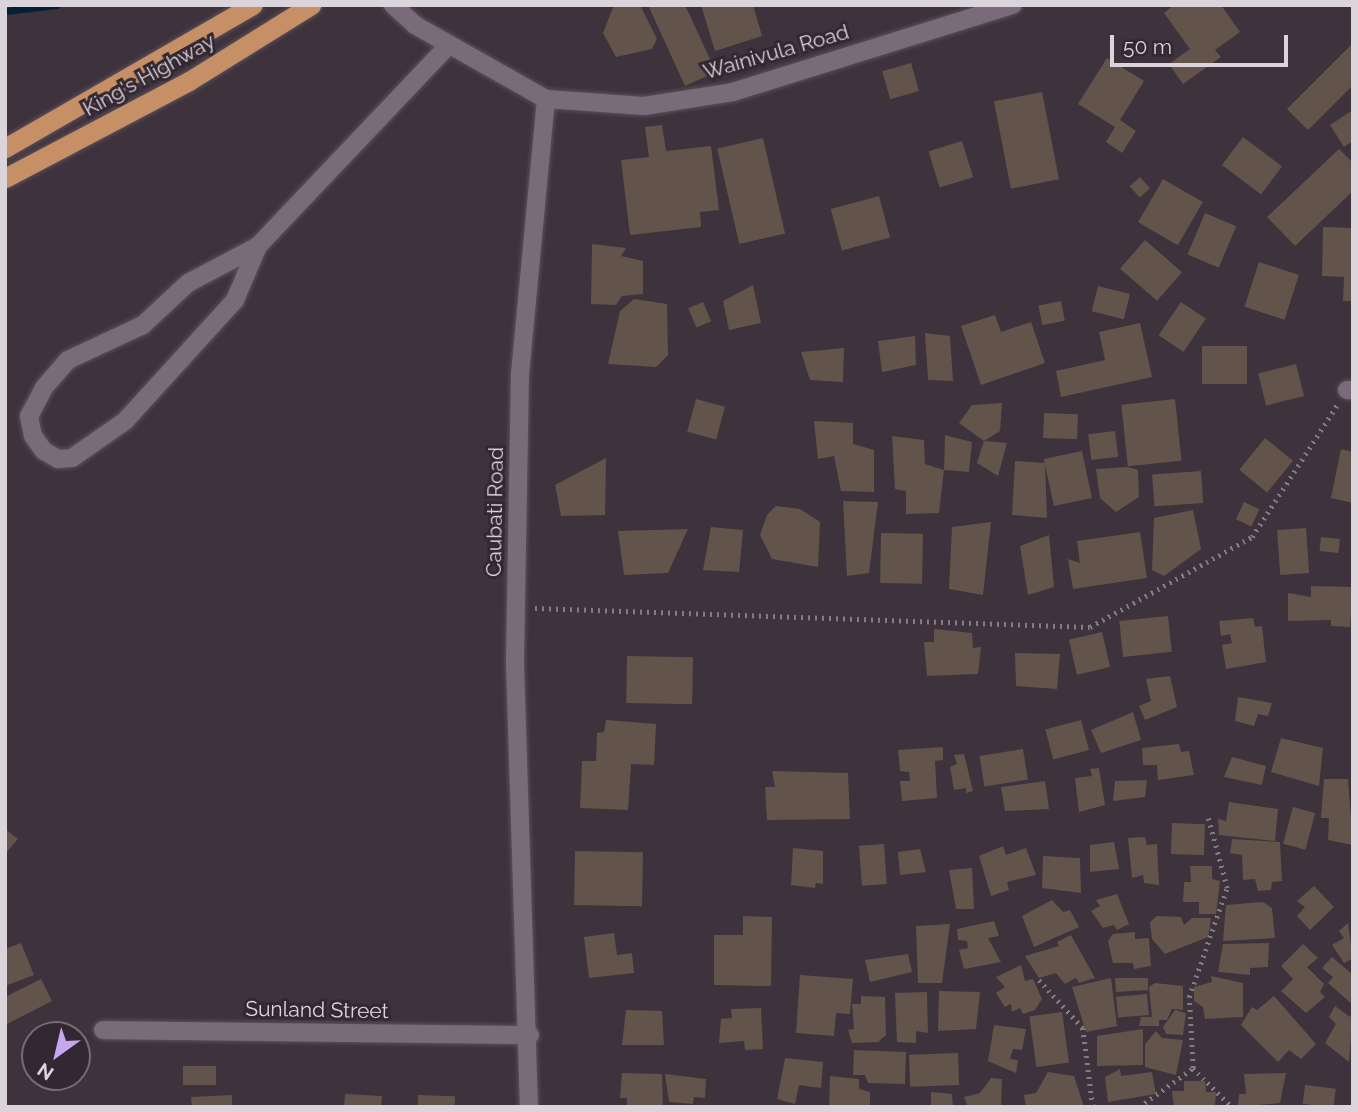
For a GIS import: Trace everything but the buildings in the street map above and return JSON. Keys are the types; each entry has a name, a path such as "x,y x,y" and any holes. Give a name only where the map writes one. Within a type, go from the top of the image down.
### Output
{"highway":[{"name":"King's Highway","path":"5,148 253,5"},
{"name":"King's Highway","path":"5,178 189,81 311,5"}],"street":[{"path":"393,5 449,45 546,99"},
{"name":"Wainivula Road","path":"546,99 644,106 733,92 1013,5"},
{"path":"258,246 235,300 125,421 72,458 58,459 44,451 33,436 29,416 44,388 68,360 143,325 188,283 258,246 449,45"},
{"name":"Caubati Road","path":"529,1107 530,1035 516,607 520,373 546,99"},
{"name":"Sunland Street","path":"103,1030 530,1035"}],"path":[{"path":"516,607 1090,627 1252,537 1350,390"},
{"path":"1207,814 1227,888 1189,997 1193,1068 1232,1107"},
{"path":"1039,980 1083,1028 1093,1107"},
{"path":"1139,1107 1193,1068"}],"waterway":[{"path":"5,11 57,5"}]}
